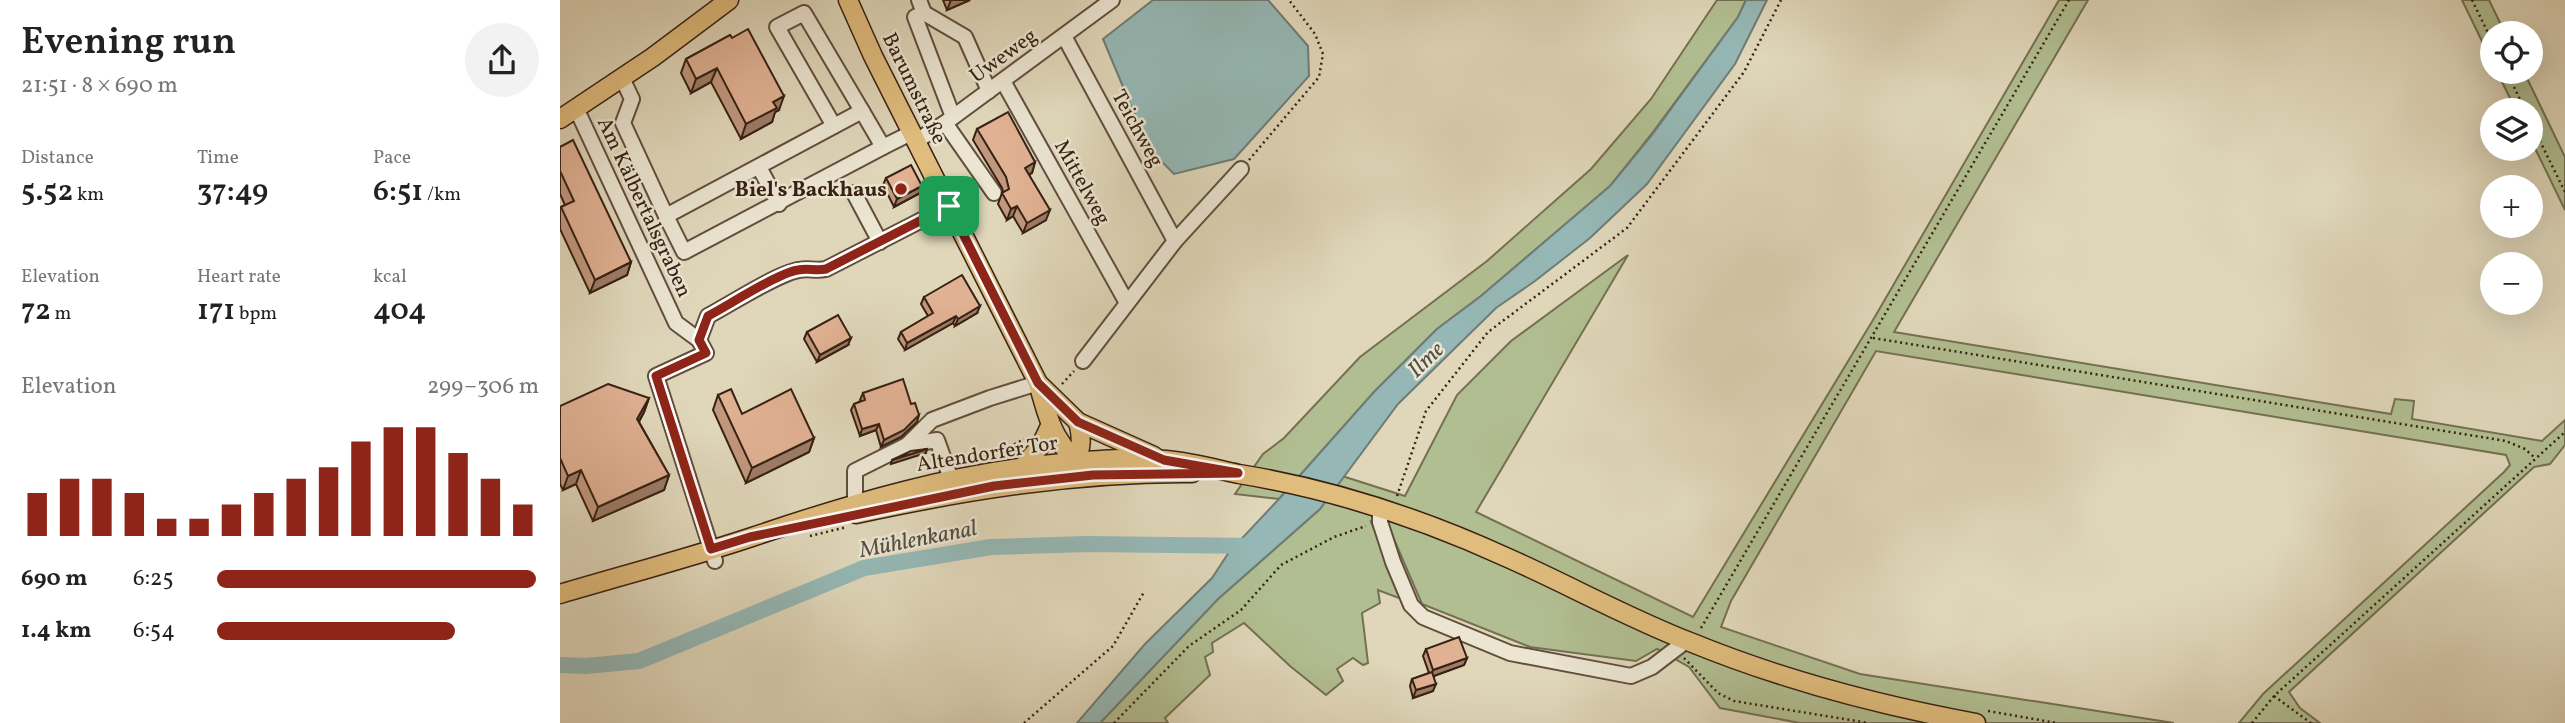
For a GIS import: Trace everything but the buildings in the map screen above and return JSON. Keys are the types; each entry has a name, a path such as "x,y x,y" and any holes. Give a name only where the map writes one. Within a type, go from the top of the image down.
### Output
{"main road":[{"path":"560,119 622,78 729,0"},
{"name":"Barumstraße","path":"848,1 873,56 1038,383 1050,426 1075,462 1093,475"},
{"name":"Barumstraße","path":"1038,383 1078,422 1164,460"},
{"path":"1057,478 1075,462 1080,449 1082,436 1078,422"},
{"path":"1023,467 1041,445 1050,426"},
{"name":"Altendorfer Tor","path":"560,594 713,555 750,537 855,502 951,479 1023,467 1075,462 1164,460 1257,476 1361,502 1384,514 1504,556 1686,641 1823,689 1909,711 1979,717"},
{"name":"Altendorfer Tor","path":"750,537 994,486 1093,475 1238,473"}],"street":[{"name":"Uweweg","path":"666,216 684,252 883,147 914,137 949,120 1112,0"},
{"path":"989,91 965,37 922,7 915,17 949,120 994,193"},
{"path":"834,126 778,27 804,13 883,147"},
{"name":"Teichweg","path":"1064,36 1175,241"},
{"path":"622,78 632,100 623,123 666,216 862,111"},
{"name":"Mittelweg","path":"1003,81 1127,303"},
{"name":"Am Kälbertalsgraben","path":"576,108 676,323 702,347"},
{"path":"759,167 779,204"},
{"path":"1083,360 1175,241 1241,169"},
{"path":"854,193 880,242"},
{"path":"713,555 656,376 702,347 708,316 763,286 800,270 815,272 826,269 949,206"},
{"path":"855,502 855,471 906,445 932,420 1038,383"},
{"path":"906,445 937,440 951,479"},
{"path":"1384,514 1411,605 1423,617 1510,653 1631,676 1652,667 1686,641"}],"path":[{"path":"1241,169 1319,77 1323,54 1315,34 1289,0"},
{"path":"1114,723 1189,646 1241,610 1281,565 1384,514 1426,411 1488,332 1627,228 1744,72 1782,0"},
{"path":"1686,641 1699,631 2069,0"},
{"path":"2472,0 2482,21"},
{"path":"2543,147 2565,192"},
{"path":"1873,338 2507,441 2525,449 2535,458"},
{"path":"1059,387 1083,360"},
{"path":"2252,723 2274,696 2565,432"},
{"path":"808,537 857,525"},
{"path":"1024,723 1113,646 1144,592"},
{"path":"2274,696 2311,723"},
{"path":"1979,717 2057,723"}],"green space":[{"path":"1717,0 1746,0 1738,17 1610,186 1481,296 1437,329 1374,392 1279,499 1235,494 1263,454 1284,438 1360,357 1487,261 1591,169 1651,99"},
{"path":"2059,0 2088,0 1894,332 2391,414 2395,399 2414,401 2412,419 2542,441 2565,420 2565,445 2550,464 2534,467 2289,692 2300,708 2320,723 2239,723 2263,694 2504,472 2510,465 2506,455 1876,351 1731,601 1721,627 1860,674 2174,723 1800,723 1720,708 1689,667 1657,649 1636,661 1530,647 1422,604 1390,530 1371,522 1404,600 1378,590 1380,603 1362,613 1368,663 1363,665 1353,658 1337,669 1343,681 1326,695 1244,623 1212,643 1213,652 1205,657 1210,675 1165,718 1168,723 1100,723 1218,599 1320,509 1342,476 1405,496 1457,395 1511,341 1628,255 1476,512 1693,617 1873,320"},
{"path":"2462,0 2489,0 2499,21 2480,21 2480,37"},
{"path":"2503,84 2530,84 2537,98 2510,98"},
{"path":"2543,111 2565,157 2565,210 2541,161"}],"water":[{"path":"1153,0 1268,0 1308,46 1309,76 1234,159 1174,174 1149,149 1103,39"},
{"name":"Ilme","path":"1746,0 1767,0 1735,64 1647,184 1590,238 1496,308 1398,404 1320,509 1218,599 1100,723 1077,723 1145,644 1212,578 1229,552 1374,392 1437,329 1481,296 1610,186 1652,135 1738,17"}],"waterway":[{"name":"Mühlenkanal","path":"560,665 586,666 639,661 864,568 991,547 1087,544 1255,546"}],"place":[{"name":"Biel's Backhaus","path":"901,189"}],"route":[{"path":"949,206 1038,383 1078,422 1164,460 1238,473 1093,475 994,486 750,537 711,549 656,376 706,353 699,340 708,316 785,275 800,270 815,272 826,269 949,206"}]}
